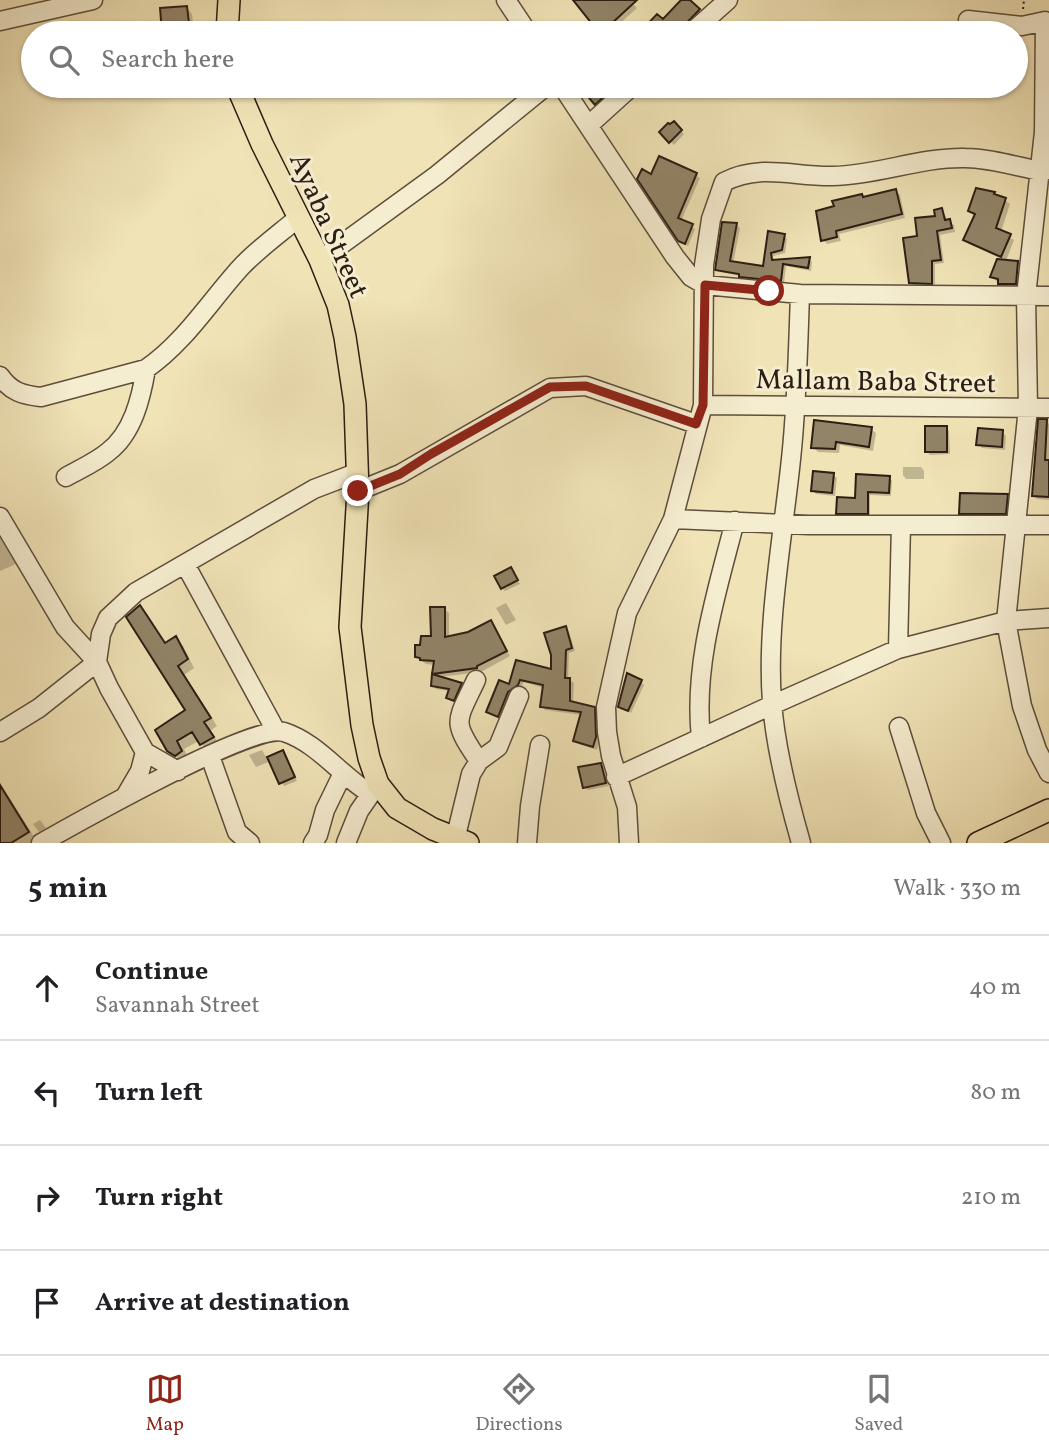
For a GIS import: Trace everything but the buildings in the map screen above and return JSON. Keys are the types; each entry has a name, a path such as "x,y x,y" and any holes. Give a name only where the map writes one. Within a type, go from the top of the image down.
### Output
{"main road":[{"path":"228,21 229,0"},
{"name":"Ayaba Street","path":"243,98 320,260 338,305 345,337 355,404 357,482 350,627 362,725 374,789 397,808 461,841"},
{"path":"978,843 1049,810"}],"street":[{"path":"0,21 93,0"},
{"path":"506,0 520,21"},
{"path":"704,21 728,0"},
{"path":"968,20 977,21"},
{"path":"1028,25 1045,21 1044,171 1026,296 1028,408 1006,621 1021,706 1037,750 1049,773"},
{"path":"320,260 437,175 531,98"},
{"path":"570,98 675,257 691,277 705,285 800,294 1049,296"},
{"path":"589,125 619,98"},
{"path":"629,843 627,807 607,732 606,707 627,613 673,519 703,405 704,265 711,219 723,183 738,174 755,171 832,176 867,173 947,158 968,158 1044,171"},
{"path":"0,376 12,390 41,397 146,369 201,317 242,267 298,218"},
{"path":"800,294 796,405 772,641 772,705 801,843"},
{"path":"66,477 109,452 124,435 141,396 146,369"},
{"path":"0,732 39,708 97,662 101,634 108,618 136,592 314,489 407,470 550,387 586,386 696,424"},
{"name":"Mallam Baba Street","path":"703,405 1049,408"},
{"path":"0,517 65,627 97,662 108,688 145,752 178,771"},
{"path":"673,519 809,525 1049,525"},
{"path":"701,737 699,690 711,621 735,521"},
{"path":"898,649 901,525"},
{"path":"186,564 276,730 305,742 343,773 374,789 359,811 346,843"},
{"path":"617,777 898,649 1006,621 1049,618"},
{"path":"476,680 459,716 459,727 479,761"},
{"path":"461,841 471,774 479,761 498,747 519,696"},
{"path":"899,727 926,813 940,843"},
{"path":"41,843 125,795 243,740 276,730"},
{"path":"527,843 540,745"},
{"path":"125,795 140,771 145,752"},
{"path":"210,756 237,832 250,843"},
{"path":"313,843 343,773"}],"route":[{"path":"358,491 400,474 550,387 586,386 696,424 703,405 705,285 769,291"}]}
